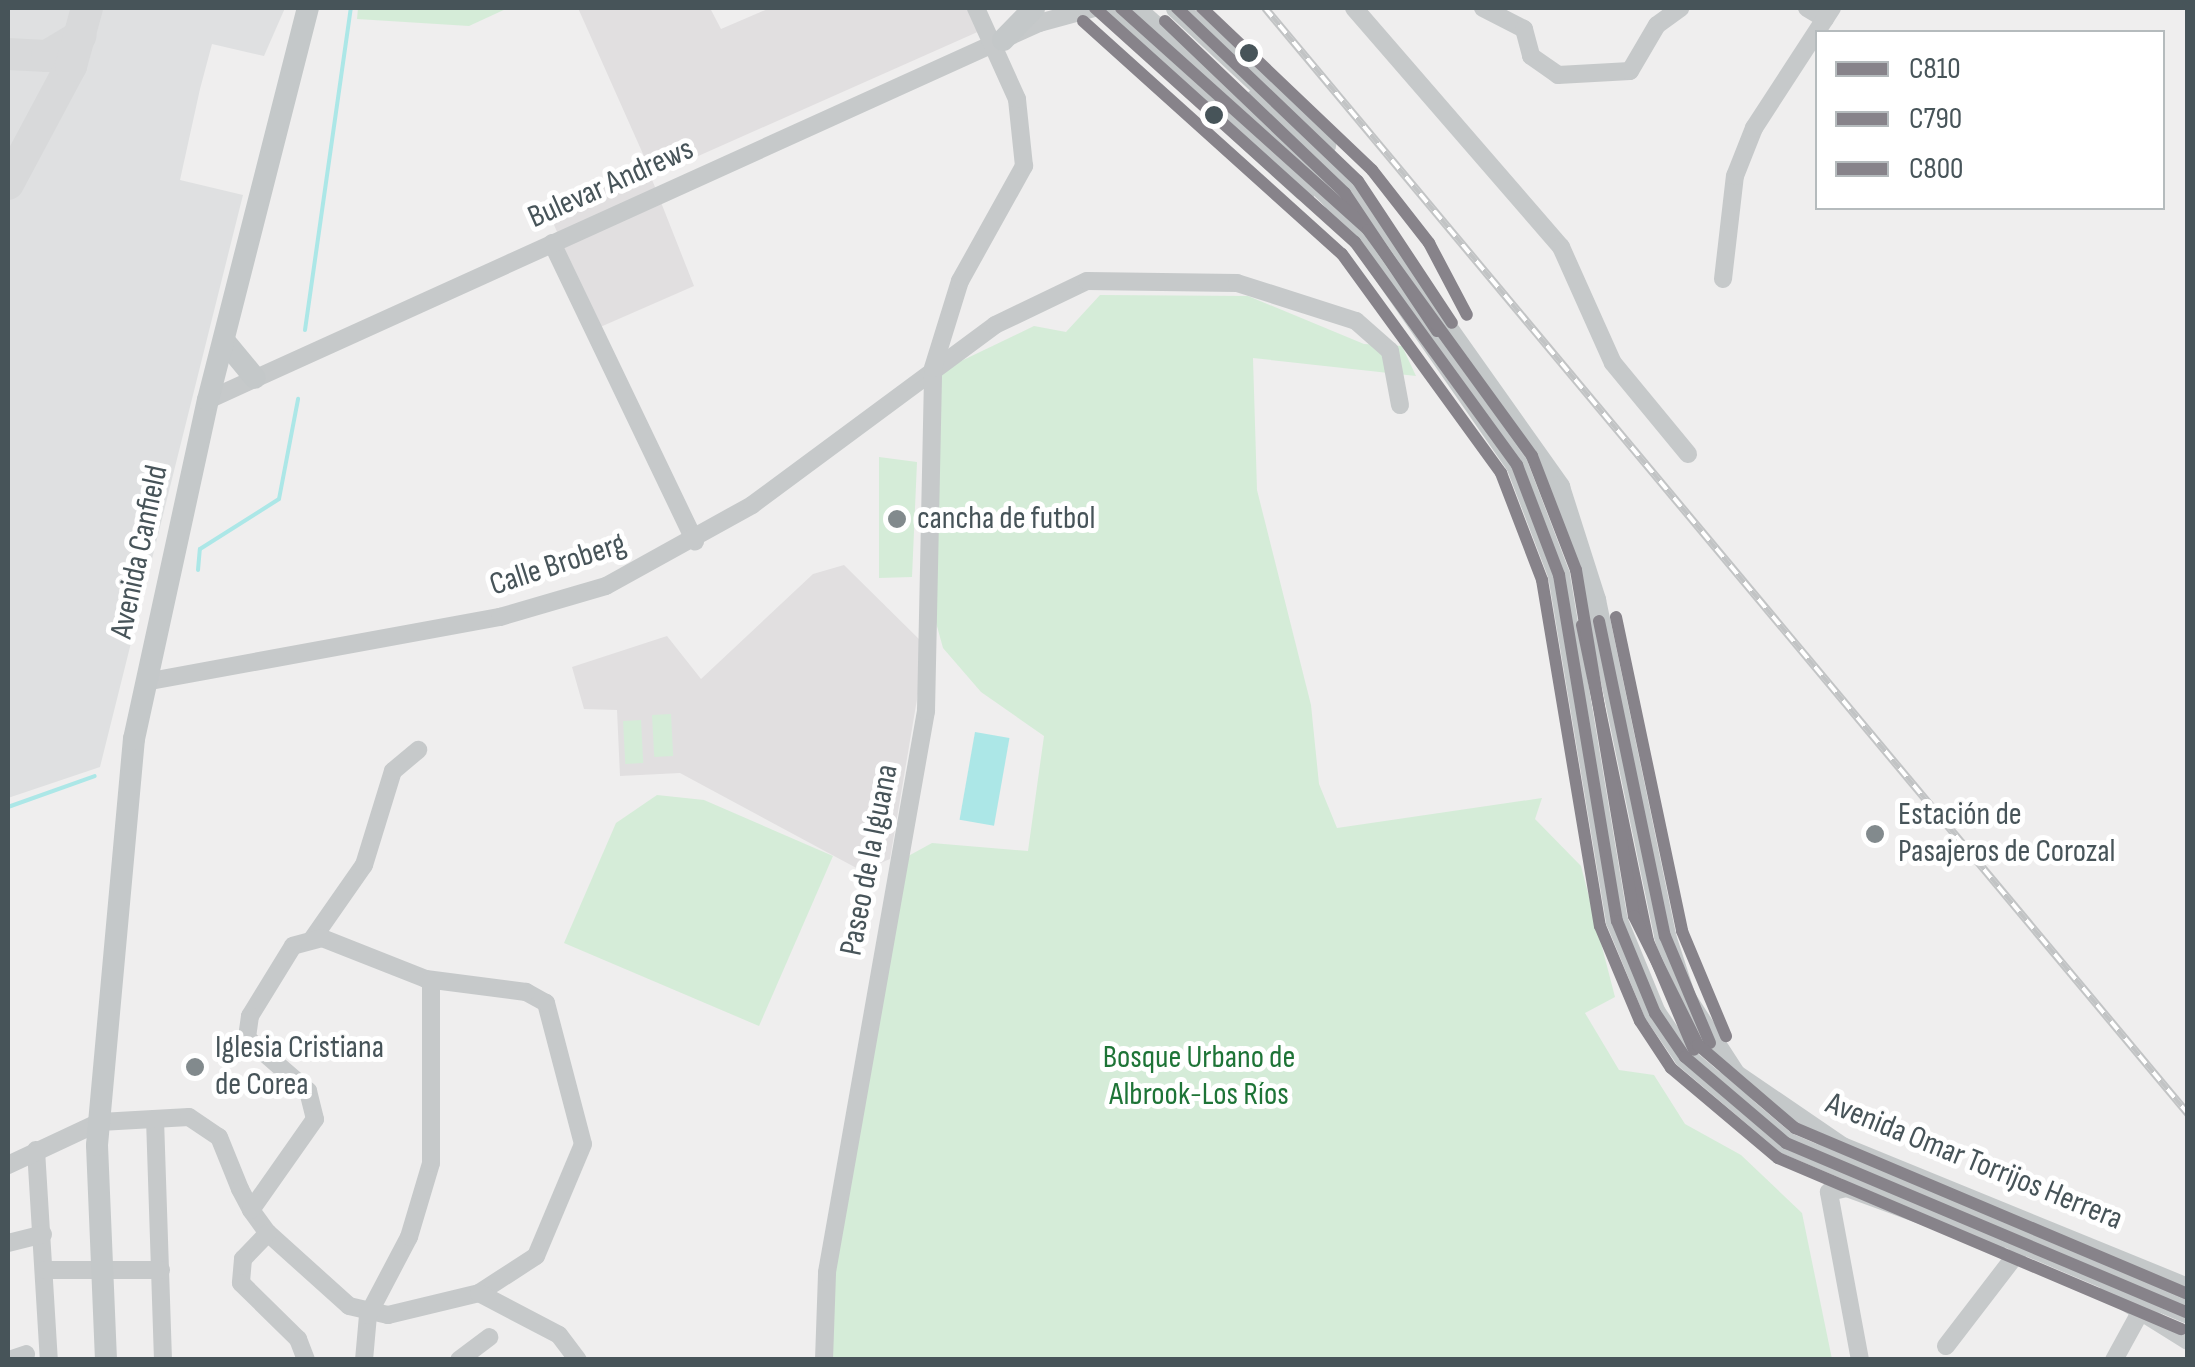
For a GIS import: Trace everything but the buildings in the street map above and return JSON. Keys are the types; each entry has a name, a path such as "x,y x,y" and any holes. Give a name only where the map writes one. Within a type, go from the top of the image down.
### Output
{"main road":[{"name":"Avenida Canfield","path":"106,1360 100,1122 145,682 208,400 226,343 308,8"},
{"path":"1107,8 1164,20"},
{"name":"Avenida Omar Torrijos Herrera","path":"1134,8 1164,20 1349,190 1455,331 1559,487 1594,600 1666,936 1708,1040 1734,1075 1803,1128 2188,1289"},
{"path":"998,42 1036,15"},
{"name":"Avenida Omar Torrijos Herrera","path":"1164,20 1332,198 1402,296 1540,513 1618,921 1634,970 1685,1057 1786,1143 2188,1312"},
{"path":"226,343 255,378"}],"street":[{"name":"Paseo de la Iguana","path":"824,1360 827,1272 926,710 933,368 960,281 1024,166 1023,120 998,42 976,8"},
{"path":"1036,15 1052,8"},
{"path":"1036,15 1107,8"},
{"path":"1354,8 1560,247 1613,363 1688,454"},
{"path":"1483,8 1524,29 1531,56 1558,75 1630,71 1657,24 1680,8"},
{"path":"1807,8 1829,13"},
{"path":"1723,279 1735,176 1754,128 1815,34"},
{"name":"Bulevar Andrews","path":"208,400 998,42"},
{"path":"552,244 695,541"},
{"name":"Calle Broberg","path":"145,682 535,610 695,541 933,368 1062,289 1168,277 1260,288 1374,331 1394,360 1400,405"},
{"path":"251,1210 315,1112 304,1086 253,1050 246,1024 288,952 313,938 364,865 394,771 418,750"},
{"path":"313,938 431,980 526,992 546,1003 583,1135 536,1256 478,1294 368,1315"},
{"path":"364,1360 368,1315 413,1227 431,1163 431,980"},
{"path":"8,1165 100,1122 189,1117 214,1130 251,1210 268,1233 368,1315"},
{"path":"155,1119 164,1360"},
{"path":"36,1150 50,1360"},
{"path":"1860,1360 1827,1200 1847,1188 2019,1252 2143,1306 2188,1341"},
{"path":"268,1233 243,1259 239,1278 298,1339 306,1360"},
{"path":"8,1243 43,1234"},
{"path":"1946,1346 2019,1252"},
{"path":"45,1270 161,1270"},
{"path":"478,1294 559,1335 578,1360"},
{"path":"2114,1360 2143,1306"},
{"path":"459,1360 489,1337"}],"shaded area":[{"path":"8,8 285,8 264,56 212,44 200,89 180,180 243,195 100,767 8,798"},
{"path":"578,8 710,8 721,29 770,8 982,8 991,26 651,177 694,286 598,328 546,206 647,163"},
{"path":"844,565 926,646 890,859 862,871 680,773 620,776 617,710 584,709 572,667 667,636 701,679 813,574"}],"green space":[{"path":"358,8 508,8 469,26 357,19"},
{"name":"Bosque Urbano de Albrook-Los Ríos","path":"1100,295 1248,296 1364,344 1402,346 1416,376 1253,358 1257,490 1311,705 1319,784 1337,828 1542,798 1535,819 1581,866 1615,997 1585,1013 1619,1070 1654,1075 1685,1124 1741,1155 1802,1213 1832,1359 827,1360 827,1278 901,860 932,843 1028,851 1044,736 981,692 943,648 932,608 932,375 1034,326 1066,332"},
{"name":"cancha de futbol","path":"879,457 917,462 912,577 879,578"},
{"path":"671,714 673,756 654,757 652,715"},
{"path":"641,720 643,763 625,764 623,721"},
{"path":"657,795 704,800 833,856 759,1026 564,943 616,823"}],"water":[{"path":"975,732 1009,738 994,826 960,820"}],"waterway":[{"path":"305,330 351,8"},
{"path":"198,570 200,549 279,499 298,399"},
{"path":"8,807 95,776"}],"taxiway":[{"path":"8,184 71,66 87,8"},
{"path":"8,54 47,56 80,36"}],"railway":[{"path":"1265,8 2188,1114"}],"transit line":[{"name":"C810","path":"1095,8 1355,242 1517,465 1559,575 1617,921 1655,1013 1685,1057 1786,1143 2188,1313"},
{"name":"C800","path":"1121,8 1368,230 1532,456 1576,570 1634,916 1698,1045 1795,1128 2188,1294"},
{"name":"C810","path":"1177,8 1358,181 1452,323"},
{"name":"C800","path":"1202,8 1372,170 1429,243 1467,315"},
{"name":"C790","path":"1083,21 1342,254 1501,473 1542,580 1600,926 1640,1021 1671,1068 1778,1158 2181,1329"},
{"name":"C790","path":"1165,21 1345,193 1437,331"},
{"name":"C800","path":"1616,617 1682,931 1726,1036"},
{"name":"C810","path":"1599,621 1665,936 1710,1043"},
{"name":"C790","path":"1582,625 1648,941 1694,1050"}],"place":[{"name":"cancha de futbol","path":"897,519"},
{"name":"Estación de Pasajeros de Corozal","path":"1875,834"},
{"name":"Iglesia Cristiana de Corea","path":"195,1067"}]}
